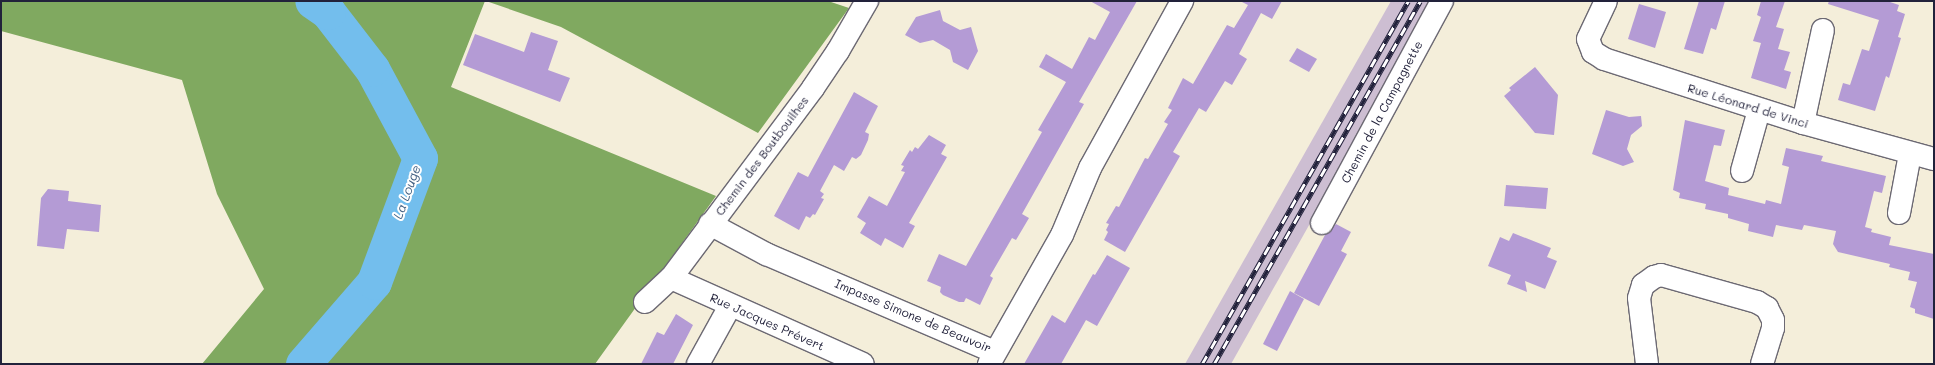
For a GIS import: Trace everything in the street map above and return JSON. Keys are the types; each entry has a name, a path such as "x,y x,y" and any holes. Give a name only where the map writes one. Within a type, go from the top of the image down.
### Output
{"street":[{"name":"Chemin des Boutbouilhes","path":"645,302 671,278 813,88 868,1"},
{"name":"Impasse Simone de Beauvoir","path":"710,224 766,254 992,358 1062,235 1096,156 1182,1"},
{"name":"Chemin de la Campagnette","path":"1322,223 1442,1"},
{"name":"Rue Léonard de Vinci","path":"1606,1 1588,39 1593,52 1604,59 1759,110 1910,154 1934,159"},
{"path":"1803,123 1823,30"},
{"path":"1742,171 1759,110"},
{"path":"1899,213 1910,154"},
{"path":"1646,364 1639,298 1648,280 1661,275 1757,302 1767,308 1773,320 1773,328 1762,364"},
{"name":"Rue Jacques Prévert","path":"671,278 730,306 863,364"},
{"path":"698,364 730,306"}],"shaded area":[{"path":"1391,1 1435,1 1231,364 1185,364"}],"green space":[{"path":"1,1 485,1 451,87 716,196 595,364 202,364 264,289 217,194 182,80 1,31"},
{"path":"486,1 828,1 849,8 758,133 561,27"}],"building":[{"path":"1090,1 1137,1 1079,102 1084,104 1022,214 1029,218 1016,240 1012,238 990,276 993,278 980,305 966,298 964,302 959,302 943,295 940,292 941,287 927,281 939,254 966,266 1042,132 1038,130 1066,82 1039,67 1046,54 1072,69 1089,37 1095,40 1110,12"},
{"path":"1240,1 1282,1 1272,19 1261,13 1239,54 1247,59 1232,85 1225,81 1206,112 1199,108 1173,152 1180,156 1125,252 1104,240 1108,232 1106,230 1109,224 1106,223 1116,206 1119,207 1145,158 1148,159 1168,124 1164,122 1172,110 1168,108 1183,78 1193,84 1227,25 1234,28 1248,5"},
{"path":"1699,1 1725,1 1716,30 1711,28 1703,54 1684,49"},
{"path":"1761,1 1785,1 1776,27 1784,29 1778,49 1790,52 1784,70 1791,72 1786,89 1751,78 1761,43 1753,41 1761,17 1757,15"},
{"path":"1829,1 1887,1 1899,5 1897,11 1905,14 1898,37 1901,38 1889,78 1886,76 1875,111 1838,100 1843,83 1850,85 1862,49 1869,51 1879,20 1828,4"},
{"path":"1639,4 1666,12 1655,48 1628,39"},
{"path":"940,10 943,21 960,30 971,27 978,51 968,70 953,62 950,50 933,40 920,43 905,35 916,17"},
{"path":"531,32 558,41 548,70 570,78 560,102 463,65 475,34 524,52"},
{"path":"1297,48 1317,59 1309,72 1289,61"},
{"path":"1535,67 1558,95 1554,135 1535,133 1504,96 1511,90 1509,88"},
{"path":"854,92 878,106 865,132 869,134 868,140 861,155 856,159 852,157 844,171 834,165 820,191 824,194 821,198 824,199 815,215 813,214 810,218 806,216 799,230 774,216 798,172 808,177"},
{"path":"1606,110 1629,117 1641,116 1642,126 1631,135 1627,149 1634,162 1623,166 1592,154"},
{"path":"1685,120 1725,130 1721,146 1714,145 1705,181 1729,188 1728,195 1765,204 1766,200 1781,204 1789,167 1782,165 1786,148 1823,156 1821,161 1886,176 1882,193 1874,191 1865,227 1872,229 1871,232 1891,237 1889,245 1934,254 1934,319 1915,313 1915,309 1910,307 1917,282 1908,280 1910,272 1889,267 1890,264 1838,252 1833,244 1836,231 1804,225 1802,230 1776,225 1773,237 1748,231 1749,224 1728,218 1728,214 1705,209 1706,204 1679,198 1680,193 1673,190"},
{"path":"929,135 946,145 941,154 947,157 909,223 915,226 903,248 885,238 881,246 860,233 866,223 857,217 869,196 887,206 905,172 901,171 904,166 901,165 910,150 912,152 915,147 918,149"},
{"path":"1506,185 1548,188 1546,209 1504,206"},
{"path":"48,189 69,191 68,201 101,205 99,232 67,229 64,249 37,246 41,198"},
{"path":"1336,224 1351,232 1341,251 1347,254 1319,306 1294,293 1325,235"},
{"path":"1513,233 1551,248 1547,257 1557,261 1545,289 1525,281 1527,292 1507,284 1511,275 1488,266 1500,237 1509,241"},
{"path":"1107,255 1130,268 1097,326 1086,320 1061,364 1024,364 1052,315 1065,323 1093,274 1095,275"},
{"path":"1290,291 1304,299 1277,351 1263,344"},
{"path":"676,314 693,325 673,364 641,364 657,332 664,335"}],"waterway":[{"name":"La Louge","path":"303,364 374,282 420,158 372,69 328,12 312,1"}],"railway":[{"path":"1202,364 1408,1"},
{"path":"1214,364 1420,1"}]}
